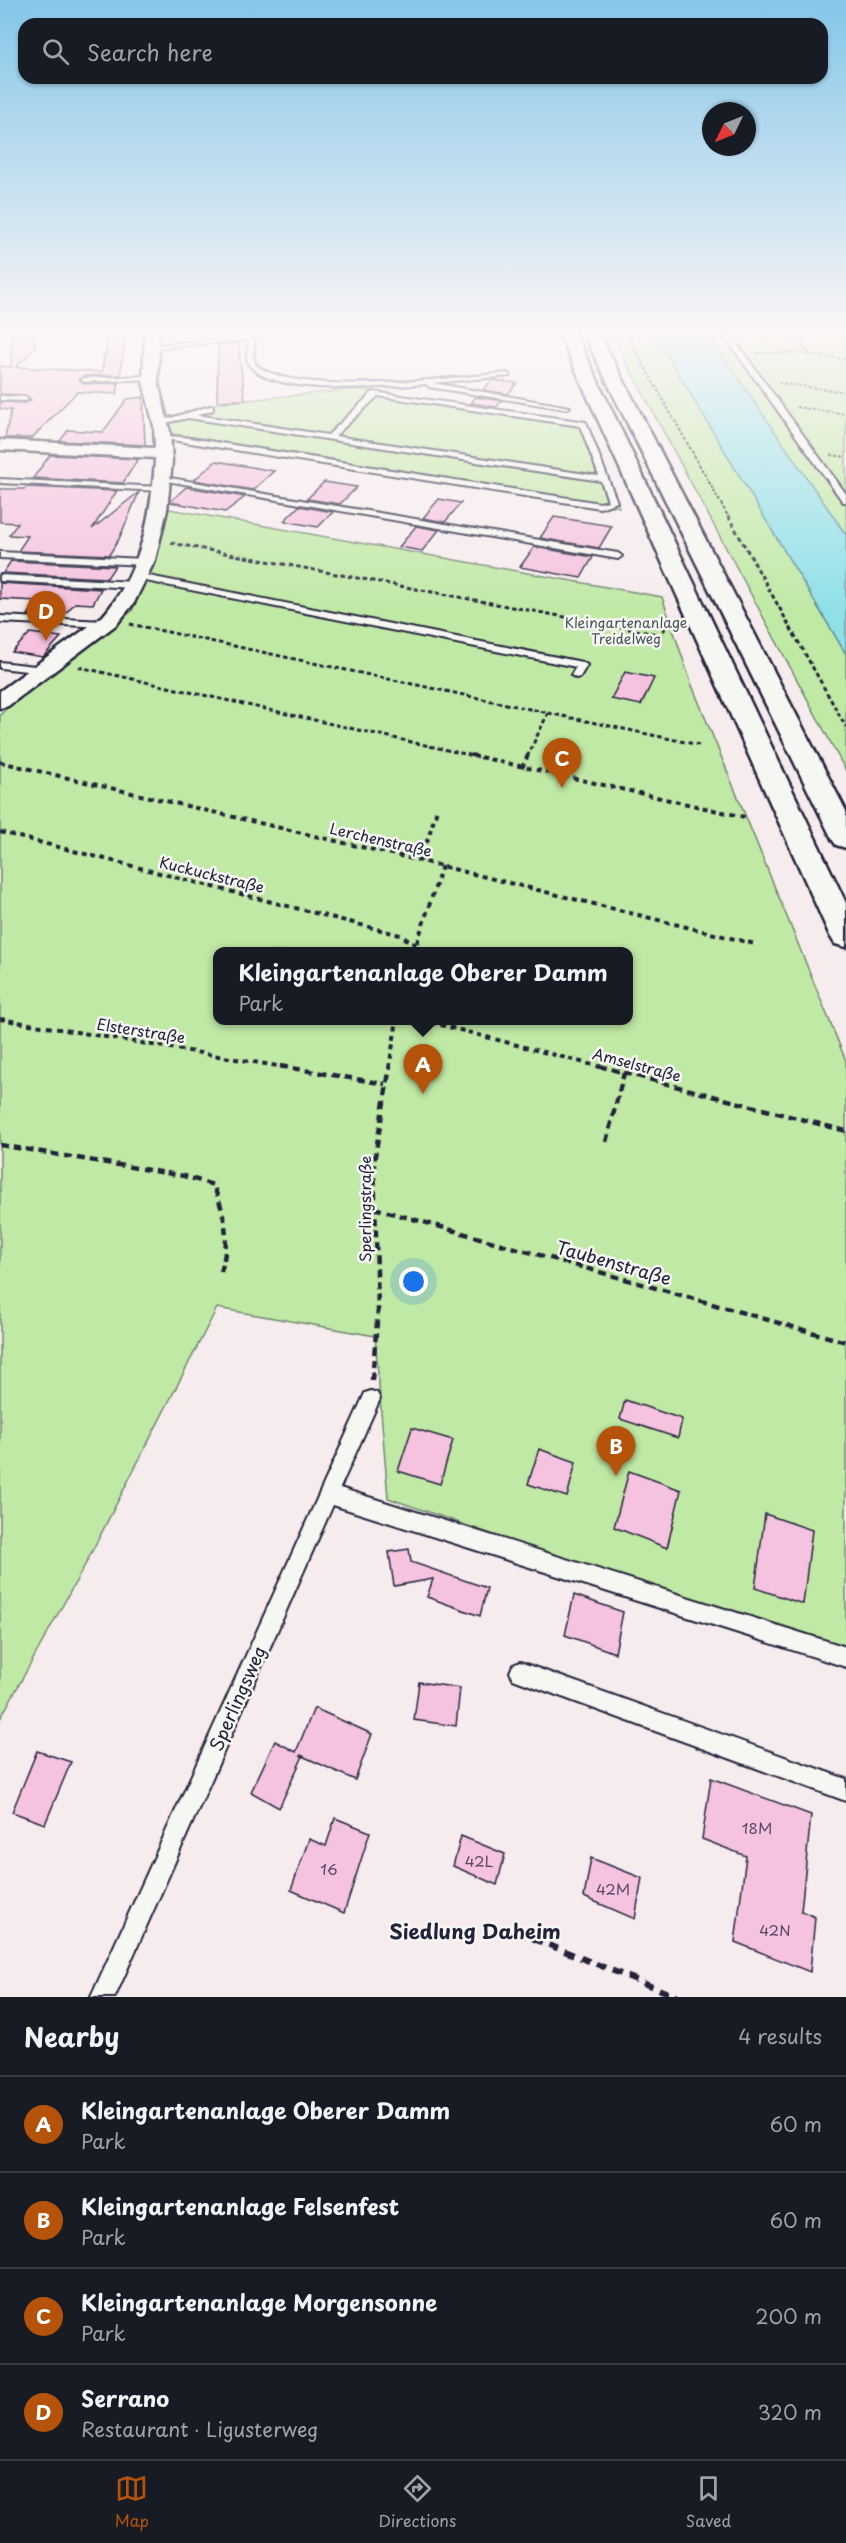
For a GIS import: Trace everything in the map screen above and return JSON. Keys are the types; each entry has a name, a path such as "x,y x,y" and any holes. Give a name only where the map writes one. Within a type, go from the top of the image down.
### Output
{"highway":[{"path":"609,426 846,936"},
{"path":"638,426 842,831"}],"street":[{"path":"0,701 50,666 124,607 152,539 161,484 162,437 160,426"},
{"path":"0,445 162,437"}],"lane":[{"path":"162,437 176,426"},
{"path":"261,426 605,479"},
{"path":"331,436 342,426"},
{"path":"162,437 600,506 613,502 584,426"},
{"path":"793,426 846,500"},
{"path":"0,481 161,484 618,556"},
{"path":"0,555 139,575 582,665 576,675"},
{"path":"0,578 139,575"},
{"path":"0,619 108,622"},
{"path":"0,665 50,666"},
{"name":"Sperlingsweg","path":"103,1997 371,1399"},
{"path":"329,1494 846,1657"},
{"path":"520,1672 846,1790"}],"path":[{"path":"678,426 846,728"},
{"path":"152,539 660,635 664,628"},
{"path":"108,622 699,745"},
{"path":"50,666 749,818"},
{"path":"522,768 548,713"},
{"name":"Lerchenstraße","path":"0,762 442,866 755,944"},
{"path":"421,861 437,809"},
{"name":"Kuckuckstraße","path":"0,832 400,935 416,945"},
{"path":"416,945 442,866"},
{"name":"Elsterstraße","path":"0,1019 385,1084"},
{"name":"Sperlingstraße","path":"371,1399 378,1310 374,1162 396,1025"},
{"name":"Amselstraße","path":"442,1025 846,1131"},
{"path":"606,1142 624,1073"},
{"path":"0,1145 184,1176 213,1185 226,1214 228,1251 220,1272"},
{"name":"Taubenstraße","path":"374,1208 846,1342"},
{"path":"517,1932 678,1997"}],"green space":[{"path":"168,426 585,426 619,507 168,433"},
{"path":"661,426 710,426 846,654 846,771"},
{"path":"771,426 846,426 846,535"},
{"name":"Kleingartenanlage Treidelweg","path":"164,508 662,597 691,683 846,1061 846,1657 388,1498 375,1336 217,1308 85,1565 0,1719 0,715 15,700 132,611 160,545"}],"water":[{"path":"710,426 771,426 846,535 846,654"}],"building":[{"path":"8,426 44,426 32,438 5,438"},
{"path":"107,426 144,426 145,445 60,441 68,430 103,432"},
{"path":"50,455 138,459 123,483 33,478"},
{"path":"216,461 274,471 253,490 194,480"},
{"path":"324,482 357,487 340,504 307,499"},
{"path":"27,487 117,491 92,529 139,492 119,539 109,555 18,551 28,536 9,535 18,523 0,522 0,489"},
{"path":"186,487 245,497 225,512 170,502"},
{"path":"439,499 461,503 445,522 423,518"},
{"path":"299,506 333,512 318,527 284,521"},
{"path":"554,517 612,526 599,548 540,538"},
{"path":"416,526 439,530 422,551 399,547"},
{"path":"534,547 593,557 581,578 520,567"},
{"path":"11,561 115,566 107,578 3,573"},
{"path":"0,583 101,589 93,604 75,603 62,617 28,615 37,601 0,599"},
{"path":"30,633 61,637 43,657 12,652"},
{"path":"625,672 654,678 641,705 611,699"},
{"path":"625,1400 682,1419 678,1438 620,1419"},
{"path":"412,1428 453,1440 440,1484 398,1471"},
{"path":"539,1449 576,1462 567,1497 528,1484"},
{"path":"629,1471 681,1490 667,1548 614,1527"},
{"path":"765,1514 812,1530 803,1604 755,1588"},
{"path":"409,1549 411,1562 487,1588 480,1616 427,1597 433,1579 394,1586 389,1552"},
{"path":"574,1595 623,1612 615,1653 565,1635"},
{"path":"419,1682 460,1688 456,1726 414,1720"},
{"path":"314,1708 372,1734 355,1780 303,1756 279,1808 251,1792 275,1741 296,1752"},
{"path":"37,1751 71,1762 45,1824 12,1812"},
{"path":"711,1778 811,1815 801,1911 815,1917 810,1972 735,1942 746,1856 702,1839"},
{"path":"335,1818 370,1832 344,1913 291,1890 309,1839 326,1846"},
{"path":"461,1836 505,1854 497,1885 453,1866"},
{"path":"591,1858 642,1878 635,1919 584,1897"}],"place":[{"name":"Serrano","path":"46,641"},
{"name":"Kleingartenanlage Morgensonne","path":"562,788"},
{"name":"Kleingartenanlage Oberer Damm","path":"423,1094"},
{"name":"Kleingartenanlage Felsenfest","path":"616,1476"}],"district":[{"name":"Siedlung Daheim","path":"475,1931"}]}
